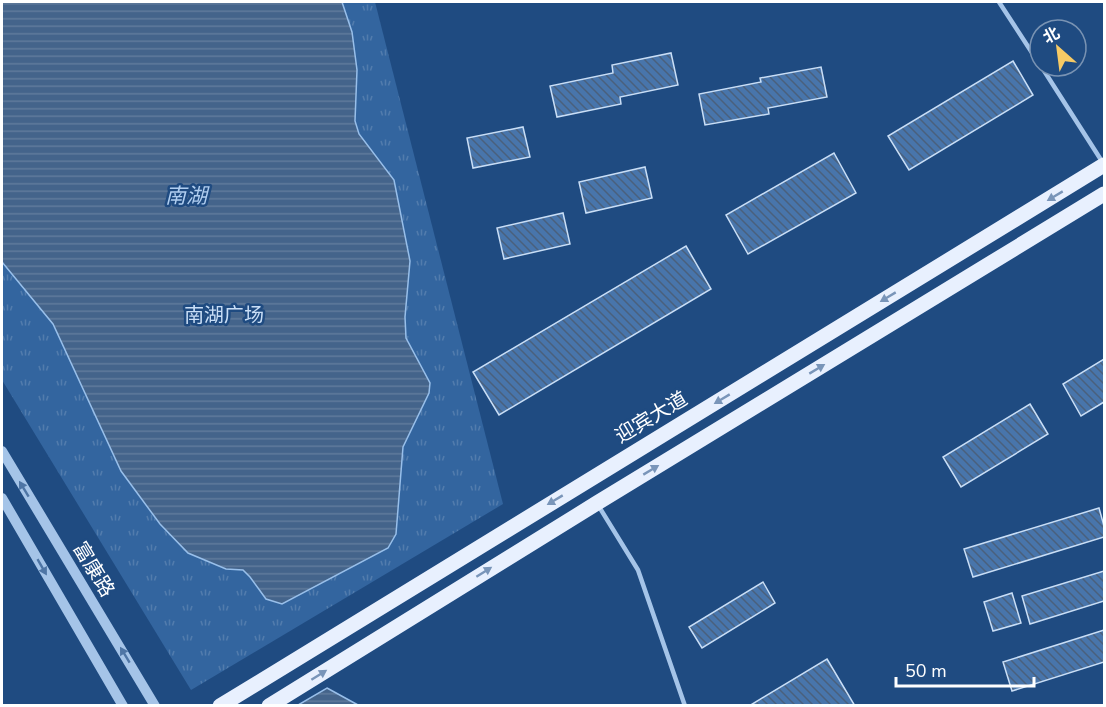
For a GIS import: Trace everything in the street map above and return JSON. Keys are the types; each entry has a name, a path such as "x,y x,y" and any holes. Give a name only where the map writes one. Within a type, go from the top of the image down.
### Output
{"main road":[{"name":"迎宾大道","path":"220,705 1104,165"},
{"path":"269,705 1104,194"}],"street":[{"name":"富康路","path":"2,451 155,705"},
{"path":"2,498 123,705"}],"lane":[{"path":"999,2 1028,47"},
{"path":"1048,78 1104,165"},
{"path":"597,503 638,570 685,705"}],"green space":[{"name":"南湖","path":"2,2 375,2 503,504 191,690 2,380"}],"water":[{"name":"南湖","path":"2,2 342,2 352,32 357,70 355,121 359,134 394,180 410,261 405,317 406,338 430,383 429,393 403,447 396,534 388,548 282,604 266,599 243,570 226,569 188,553 160,524 121,471 53,324 2,262"},
{"path":"327,688 358,705 298,705"}],"building":[{"path":"671,53 678,85 620,97 621,104 557,117 550,86 613,73 612,65"},
{"path":"1013,61 1033,95 909,170 888,136"},
{"path":"821,67 827,97 768,108 769,114 705,125 699,94 761,82 760,78"},
{"path":"523,127 530,157 473,168 467,138"},
{"path":"834,153 856,193 748,254 726,215"},
{"path":"645,167 652,198 586,213 579,182"},
{"path":"563,213 570,244 504,259 497,228"},
{"path":"686,246 711,289 499,415 473,372"},
{"path":"1104,359 1104,402 1081,416 1063,384"},
{"path":"1030,404 1048,434 961,487 943,457"},
{"path":"1099,508 1104,526 1104,537 973,577 964,549"},
{"path":"1104,571 1104,601 1030,624 1022,596"},
{"path":"763,582 775,603 702,648 689,627"},
{"path":"1012,593 1021,623 993,631 984,602"},
{"path":"1104,630 1104,662 1012,691 1003,662"},
{"path":"827,659 855,706 749,706"}],"park label":[{"name":"南湖广场","path":"224,315"}]}
